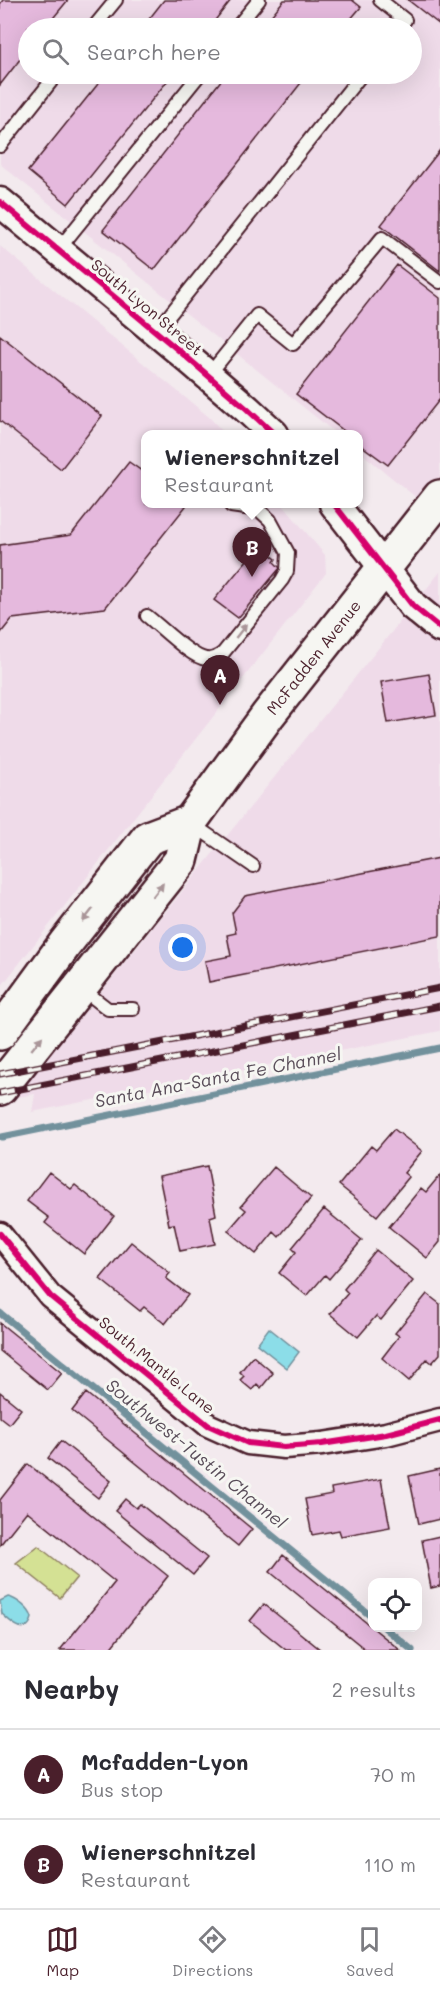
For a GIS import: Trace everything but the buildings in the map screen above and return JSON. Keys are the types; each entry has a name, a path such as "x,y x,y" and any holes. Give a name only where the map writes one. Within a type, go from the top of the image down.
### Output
{"main road":[{"name":"McFadden Avenue","path":"0,1088 181,860 190,822 268,716 440,497"},
{"path":"0,1033 65,944 148,838 190,822"}],"street":[{"name":"South Lyon Street","path":"0,202 208,376 268,430"},
{"path":"337,508 413,606 440,628"},
{"name":"South Mantle Lane","path":"0,1234 50,1296 208,1425 248,1443 284,1447 322,1444 386,1434 440,1420"}],"lane":[{"path":"101,18 116,0"},
{"path":"244,18 259,0"},
{"path":"380,0 402,18"},
{"path":"0,146 49,84"},
{"path":"58,250 192,84"},
{"path":"156,332 354,84"},
{"path":"208,376 257,315 293,344 382,238 440,282"},
{"path":"147,616 194,654 204,659 215,659 224,653 287,571 288,553 270,520 259,510 245,508"},
{"path":"190,822 253,866"},
{"path":"81,988 108,1009 133,1009"}],"shaded area":[{"path":"0,0 440,0 440,517 363,454 363,430 332,430 0,164"},
{"path":"0,246 209,417 221,430 141,430 141,508 285,508 325,555 326,573 0,988"},
{"path":"440,572 440,1031 32,1112 35,1094 0,1100 0,1064 51,1054"}],"green space":[{"path":"38,1546 77,1577 60,1598 16,1563"}],"water":[{"path":"269,1328 299,1352 287,1368 257,1344"},
{"path":"8,1597 29,1611 32,1618 26,1627 18,1627 2,1614 0,1601"}],"waterway":[{"name":"Santa Ana-Santa Fe Channel","path":"2,1137 440,1048"},
{"name":"Southwest-Tustin Channel","path":"0,1313 368,1614"},
{"name":"Southwest-Tustin Channel","path":"390,1632 412,1650"}],"railway":[{"path":"0,1074 440,988"},
{"path":"0,1093 440,1006"}],"cycle path":[{"path":"0,202 183,354 270,430"},
{"path":"337,508 413,606 440,628"},
{"path":"0,1234 50,1296 208,1425 248,1443 284,1447 322,1444 386,1434 440,1420"}],"place":[{"name":"Wienerschnitzel","path":"252,577"},
{"name":"Mcfadden-Lyon","path":"220,705"}]}
